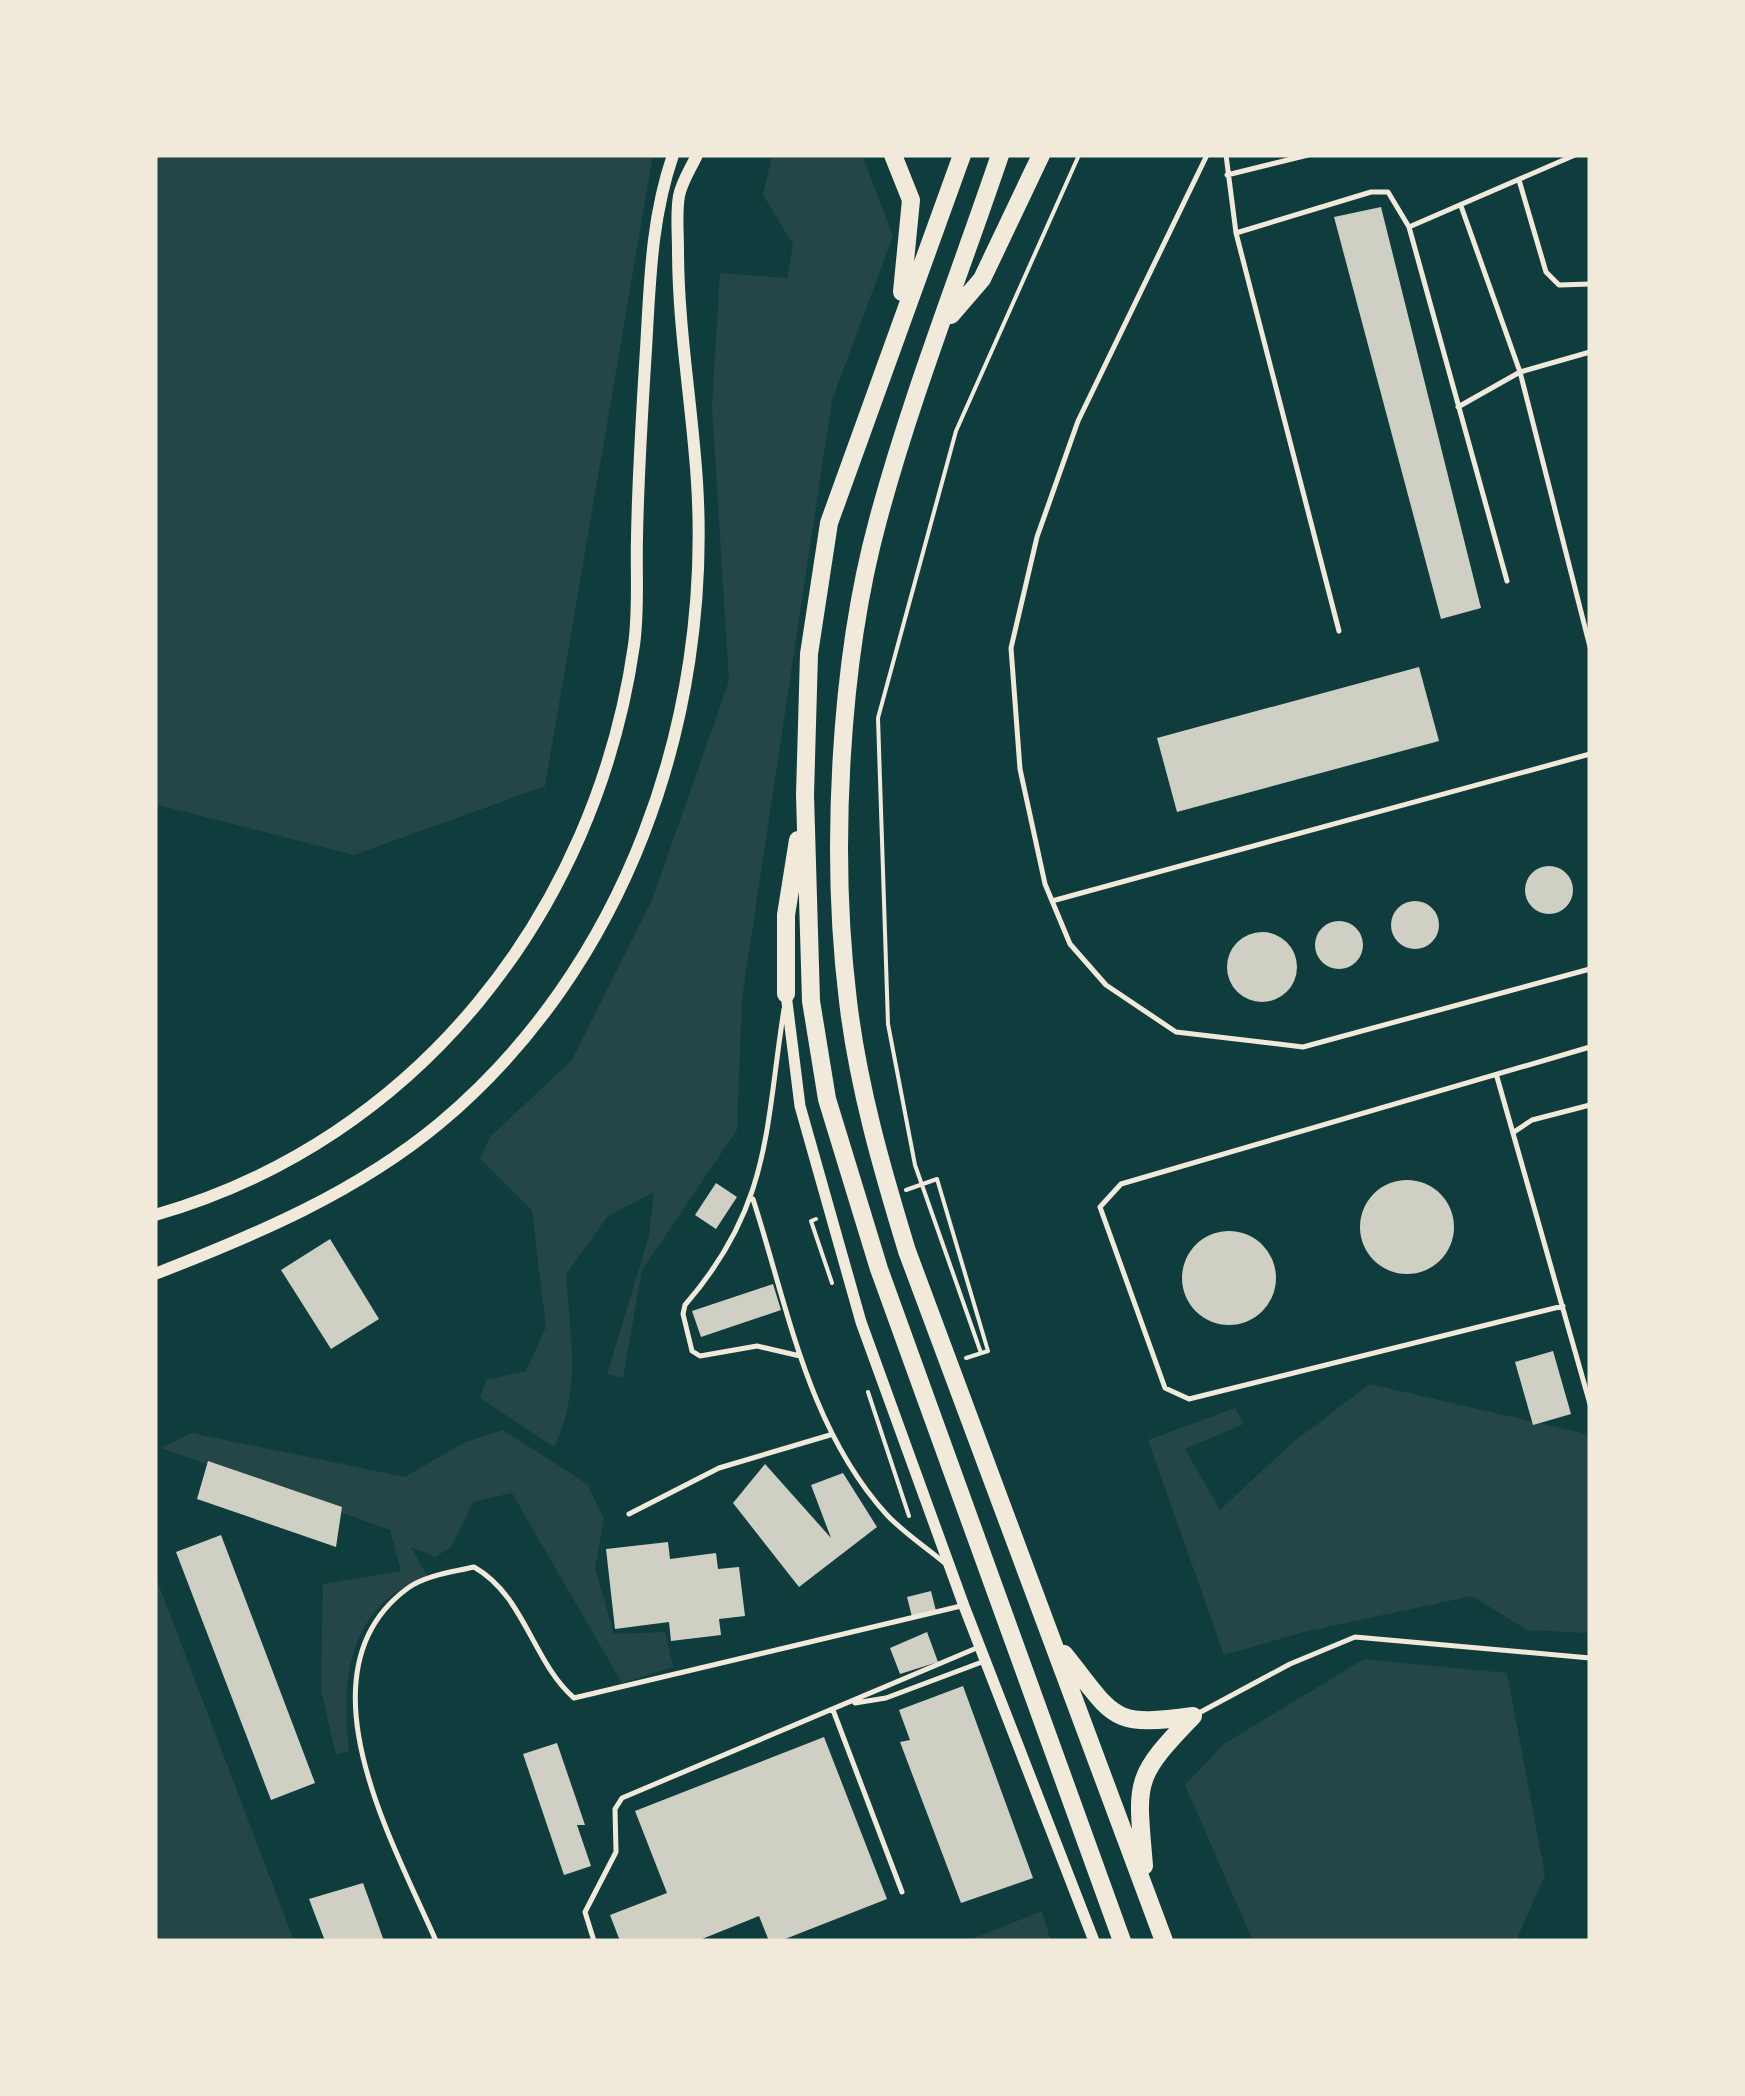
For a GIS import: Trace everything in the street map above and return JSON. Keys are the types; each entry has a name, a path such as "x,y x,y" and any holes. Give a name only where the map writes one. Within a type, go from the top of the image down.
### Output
{"highway":[{"path":"893,155 911,200 897,328"},
{"path":"962,155 829,523 810,654 805,796 811,1001 827,1099 848,1176 1065,1794 1122,1941"},
{"path":"1000,155 878,520 856,622 840,878 848,1001 879,1154 907,1251 1164,1941"},
{"path":"944,323 982,279 1041,155"},
{"path":"786,994 786,915 805,796"},
{"path":"1054,1642 1123,1720 1146,1724 1193,1716"},
{"path":"1146,1892 1139,1804 1142,1777 1154,1754 1193,1716"}],"main road":[{"path":"155,1215 193,1204 286,1160 348,1124 406,1080 480,1001 542,918 580,841 611,752 634,643 653,230 673,155"},
{"path":"155,1274 292,1217 349,1186 439,1124 502,1064 576,972 628,874 677,732 693,644 696,480 678,292 678,211 679,195 697,155"}],"street":[{"path":"786,994 800,1106 837,1243 964,1606 1094,1941"}],"lane":[{"path":"1207,155 1078,421 1037,537 1010,648 1020,769 1052,901 1070,944 1106,985 1176,1032 1303,1047 1590,969"},
{"path":"1226,155 1236,233 1339,631"},
{"path":"1227,175 1308,155"},
{"path":"1410,227 1575,155"},
{"path":"1519,180 1546,272 1558,285 1590,284"},
{"path":"1236,233 1371,192 1388,192 1410,227 1506,581"},
{"path":"1462,206 1520,372 1590,647"},
{"path":"1458,407 1520,372 1590,352"},
{"path":"1052,901 1590,754"},
{"path":"786,994 772,1123 752,1196 724,1258 685,1304 683,1314 692,1350 700,1356 757,1346 800,1356"},
{"path":"1562,1306 1190,1399 1165,1388 1100,1207 1121,1184 1590,1047"},
{"path":"1497,1077 1590,1404"},
{"path":"1514,1132 1532,1120 1590,1106"},
{"path":"752,1196 800,1356 830,1435 888,1516 950,1567"},
{"path":"629,1514 719,1468 830,1435"},
{"path":"436,1941 372,1792 357,1711 357,1656 368,1633 408,1588 474,1566 514,1605 574,1698 964,1606"},
{"path":"1193,1716 1290,1664 1355,1637 1590,1658"},
{"path":"594,1941 585,1912 616,1852 615,1810 622,1798 980,1647"},
{"path":"844,1705 886,1698 985,1661"},
{"path":"833,1710 902,1892"}],"path":[{"path":"981,1353 915,1166 888,1024 878,718 956,431 1079,155"},
{"path":"937,1179 988,1351"}],"shaded area":[{"path":"155,155 653,155 545,786 354,855 155,804"},
{"path":"772,155 862,155 893,236 832,400 742,998 737,1130 642,1270 623,1378 607,1374 649,1236 654,1192 608,1216 566,1274 571,1383 563,1426 554,1447 480,1398 486,1380 526,1371 546,1327 532,1210 480,1158 490,1137 572,1060 652,900 729,681 712,407 720,273 787,278 793,244 763,195"},
{"path":"1370,1384 1586,1434 1590,1453 1590,1633 1527,1630 1472,1596 1304,1632 1224,1655 1148,1440 1235,1408 1244,1424 1185,1449 1220,1510 1292,1443"},
{"path":"503,1430 587,1484 604,1519 595,1568 614,1634 665,1632 673,1667 622,1683 512,1493 473,1502 451,1547 435,1557 411,1547 427,1576 389,1597 361,1633 349,1671 349,1751 336,1755 321,1690 323,1584 401,1571 390,1530 161,1448 192,1433 405,1477 463,1443"},
{"path":"155,1575 294,1941 155,1941"},
{"path":"1364,1659 1507,1673 1545,1875 1516,1941 1253,1941 1185,1785 1224,1744"},
{"path":"1042,1911 1050,1939 967,1941"}],"building":[{"path":"1381,207 1481,608 1441,619 1334,217"},
{"path":"1419,667 1439,741 1177,812 1157,738"},
{"path":"1549,866 1566,873 1573,890 1566,907 1549,914 1532,907 1525,890 1532,873"},
{"path":"1415,901 1432,908 1439,925 1432,942 1415,949 1398,942 1391,925 1398,908"},
{"path":"1339,921 1356,928 1363,945 1356,962 1339,969 1322,962 1315,945 1322,928"},
{"path":"1262,932 1287,942 1297,967 1287,992 1262,1002 1237,992 1227,967 1237,942"},
{"path":"1407,1180 1425,1184 1440,1194 1450,1209 1454,1227 1450,1245 1440,1260 1425,1270 1407,1274 1389,1270 1374,1260 1364,1245 1360,1227 1364,1209 1374,1194 1389,1184"},
{"path":"716,1183 737,1197 716,1229 695,1215"},
{"path":"1229,1231 1247,1235 1262,1245 1272,1260 1276,1278 1272,1296 1262,1311 1247,1321 1229,1325 1211,1321 1196,1311 1186,1296 1182,1278 1186,1260 1196,1245 1211,1235"},
{"path":"330,1239 379,1319 331,1349 281,1270"},
{"path":"773,1284 781,1310 701,1337 692,1311"},
{"path":"1553,1351 1571,1414 1533,1425 1515,1362"},
{"path":"208,1461 342,1507 336,1547 197,1499"},
{"path":"765,1464 831,1538 811,1485 843,1473 877,1527 799,1587 733,1503"},
{"path":"221,1535 315,1783 271,1800 176,1552"},
{"path":"668,1542 670,1559 716,1553 718,1569 739,1567 745,1616 719,1619 721,1635 671,1641 669,1622 615,1629 606,1549"},
{"path":"931,1591 936,1611 912,1617 907,1597"},
{"path":"927,1632 938,1662 900,1674 890,1648"},
{"path":"963,1686 1033,1878 961,1903 900,1742 910,1740 899,1710"},
{"path":"824,1737 887,1899 780,1941 769,1941 759,1916 697,1941 620,1941 610,1915 667,1893 635,1811"},
{"path":"557,1743 585,1825 577,1825 591,1866 564,1875 523,1754"},
{"path":"363,1883 384,1941 325,1941 309,1899"}]}
